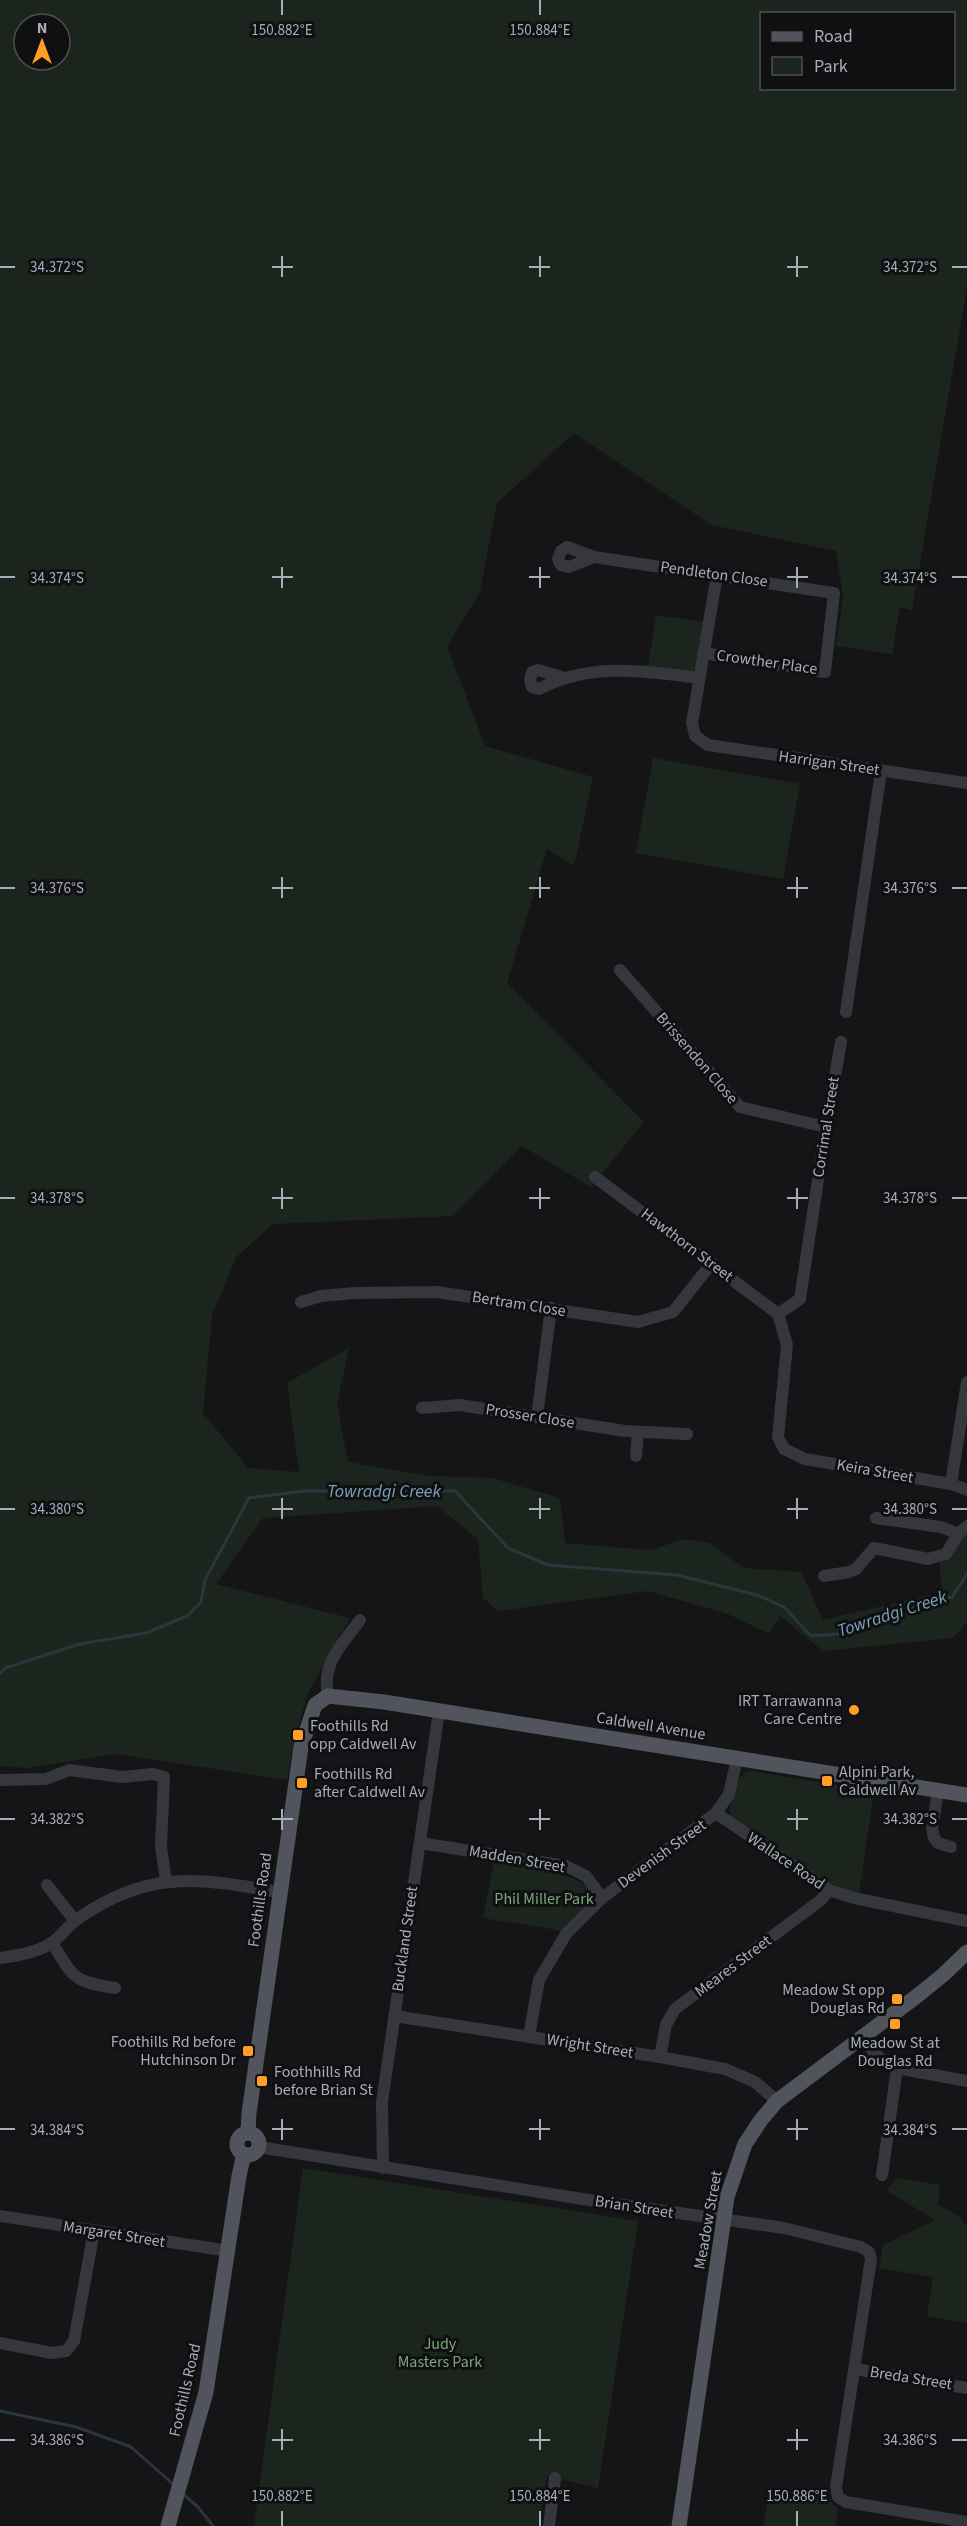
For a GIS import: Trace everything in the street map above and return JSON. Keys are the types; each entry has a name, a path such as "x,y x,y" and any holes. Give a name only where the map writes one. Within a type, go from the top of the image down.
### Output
{"main road":[{"name":"Caldwell Avenue","path":"328,1696 439,1711 967,1795"},
{"name":"Foothills Road","path":"248,2133 279,1892 301,1746 315,1705 328,1696"},
{"name":"Meadow Street","path":"679,2526 724,2220 740,2156 761,2120 777,2101 944,1975 967,1952"},
{"path":"248,2133 258,2138 258,2147 254,2153 244,2154 238,2149 238,2141 243,2134 248,2133"},
{"name":"Foothills Road","path":"168,2526 206,2392 244,2154"}],"street":[{"name":"Pendleton Close","path":"594,557 834,593"},
{"path":"562,677 609,671 641,670 699,678 717,575"},
{"name":"Crowther Place","path":"703,653 825,672 834,593"},
{"name":"Harrigan Street","path":"699,678 692,723 694,736 708,745 967,783"},
{"path":"846,1012 881,771"},
{"name":"Brissendon Close","path":"620,970 741,1107 826,1127"},
{"name":"Corrimal Street","path":"778,1314 800,1299 841,1042"},
{"name":"Hawthorn Street","path":"595,1177 778,1314"},
{"name":"Bertram Close","path":"301,1302 321,1296 355,1293 437,1292 638,1322 673,1312 712,1263"},
{"path":"537,1417 550,1308"},
{"name":"Keira Street","path":"778,1314 788,1345 777,1429 784,1449 806,1459 951,1484 967,1490"},
{"path":"951,1484 967,1382"},
{"name":"Prosser Close","path":"422,1408 460,1405 638,1432 687,1434"},
{"path":"636,1456 638,1432"},
{"path":"824,1576 856,1569 874,1548 928,1558 946,1554 963,1530 876,1518"},
{"path":"328,1696 325,1682 327,1670 334,1654 360,1620"},
{"name":"Buckland Street","path":"383,2168 382,2102 439,1711"},
{"name":"Devenish Street","path":"528,2036 539,1980 566,1934 602,1898 716,1813 729,1794 737,1759"},
{"path":"0,1780 46,1779 69,1770 122,1777 153,1774 164,1777 162,1847 166,1881"},
{"path":"938,1791 933,1833 938,1843 951,1847"},
{"name":"Wallace Road","path":"716,1813 829,1890 854,1898 967,1921"},
{"name":"Madden Street","path":"420,1843 566,1866 586,1875 602,1898"},
{"path":"0,1958 52,1943 75,1921 120,1894 144,1885 180,1880 222,1882 279,1892"},
{"path":"47,1884 75,1921"},
{"name":"Meares Street","path":"660,2057 666,2025 675,2009 821,1900 829,1890"},
{"path":"52,1943 72,1974 84,1983 115,1988"},
{"name":"Wright Street","path":"394,2016 725,2069 755,2082 777,2101"},
{"path":"861,2037 881,2060 897,2068 967,2081"},
{"path":"882,2175 897,2068"},
{"name":"Brian Street","path":"258,2147 806,2232 861,2247 869,2252 871,2259 836,2487 838,2497 846,2502 967,2522"},
{"name":"Margaret Street","path":"0,2216 229,2251"},
{"path":"0,2343 52,2353 66,2351 74,2341 94,2231"},
{"name":"Breda Street","path":"855,2369 967,2388"},
{"path":"549,2526 555,2478"}],"green space":[{"path":"0,0 967,0 967,287 912,610 900,607 892,654 836,646 843,596 836,551 712,525 574,433 497,503 480,592 447,646 485,746 593,777 574,866 547,849 507,983 644,1122 591,1187 522,1146 453,1216 273,1224 236,1257 212,1316 203,1413 248,1468 299,1472 287,1383 349,1348 337,1404 348,1462 430,1476 492,1478 560,1498 565,1543 651,1550 683,1539 709,1543 744,1568 801,1572 823,1620 942,1592 939,1559 967,1526 967,1622 953,1638 823,1651 780,1616 769,1634 728,1614 648,1591 498,1611 483,1598 478,1539 437,1506 263,1518 216,1584 350,1618 309,1691 296,1733 287,1780 116,1754 27,1768 0,1766"},
{"path":"656,615 704,622 697,669 689,673 648,667"},
{"path":"653,758 800,784 783,879 636,853"},
{"path":"750,1771 874,1791 859,1894 808,1872 732,1819 730,1806 733,1791 740,1778"},
{"name":"Phil Miller Park","path":"494,1863 535,1868 570,1877 583,1884 589,1892 588,1903 563,1931 483,1918"},
{"name":"Judy Masters Park","path":"303,2168 638,2221 598,2488 547,2476 539,2526 254,2526"},
{"path":"897,2178 940,2185 938,2204 958,2216 967,2226 967,2323 927,2316 933,2277 879,2268 883,2245 935,2220 886,2190"},
{"path":"770,2488 828,2498 838,2509 835,2526 763,2526"}],"waterway":[{"name":"Towradgi Creek","path":"0,1674 5,1668 80,1644 146,1633 187,1616 201,1602 205,1580 249,1498 304,1491 455,1491 508,1548 548,1565 677,1575 757,1595 784,1607 811,1636 838,1634 899,1612 952,1597 967,1574"},
{"path":"0,2411 76,2427 131,2447 174,2485"},
{"path":"183,2494 198,2507 213,2526"}],"place":[{"name":"IRT Tarrawanna Care Centre","path":"854,1710"},
{"name":"Foothills Rd opp Caldwell Av","path":"298,1735"},
{"name":"Alpini Park, Caldwell Av","path":"827,1781"},
{"name":"Foothills Rd after Caldwell Av","path":"302,1783"},
{"name":"Meadow St opp Douglas Rd","path":"897,1999"},
{"name":"Meadow St at Douglas Rd","path":"895,2024"},
{"name":"Foothills Rd before Hutchinson Dr","path":"248,2051"},
{"name":"Foothhills Rd before Brian St","path":"262,2081"}]}
